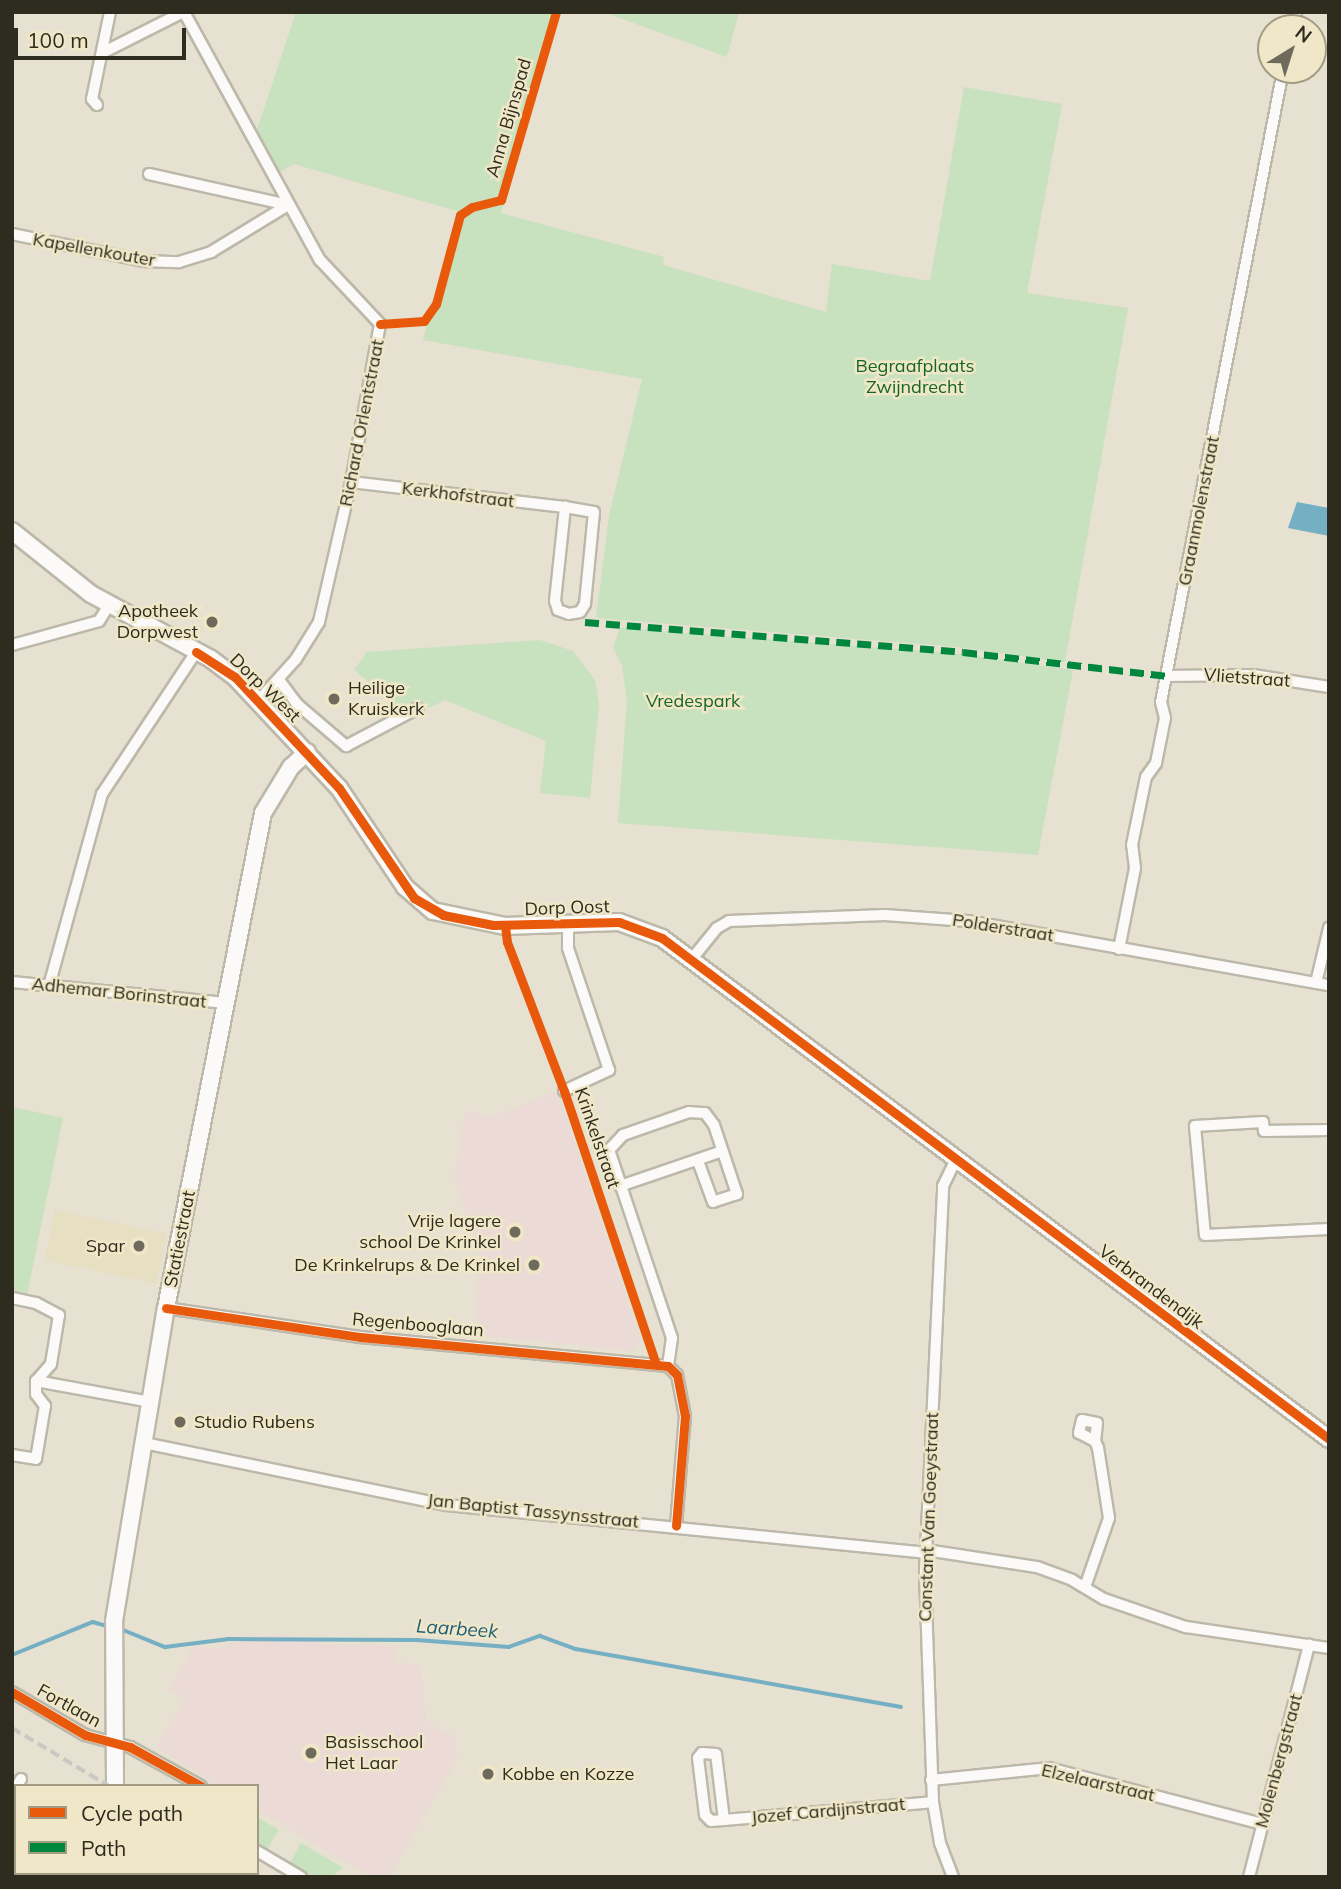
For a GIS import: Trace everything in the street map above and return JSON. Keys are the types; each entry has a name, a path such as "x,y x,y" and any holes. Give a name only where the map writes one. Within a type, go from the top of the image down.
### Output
{"main road":[{"name":"Dorp West","path":"12,531 109,605 225,667 307,752"},
{"name":"Dorp Oost","path":"307,752 339,788 405,887 433,911 505,926 636,926 691,960 956,1159"},
{"name":"Statiestraat","path":"115,1784 114,1627 166,1308 263,813 291,767 307,752"},
{"name":"Verbrandendijk","path":"956,1159 1329,1439"}],"street":[{"path":"97,105 92,99 110,12"},
{"path":"102,53 183,12"},
{"name":"Richard Orlentstraat","path":"183,12 288,205 327,270 368,307 380,324 351,482 319,622 279,680 259,700"},
{"name":"Graanmolenstraat","path":"1119,948 1135,868 1132,845 1146,777 1156,763 1165,718 1161,702 1280,84"},
{"path":"149,174 288,205"},
{"name":"Kapellenkouter","path":"12,234 144,261 179,262 211,251 288,205"},
{"name":"Kerkhofstraat","path":"351,482 565,508 594,512 585,604 580,612 569,614 558,610 555,601 565,508"},
{"path":"12,645 99,621 109,605"},
{"path":"49,986 102,794 197,652"},
{"name":"Vlietstraat","path":"1166,676 1253,675 1329,687"},
{"path":"279,680 296,704 346,746 418,708"},
{"name":"Polderstraat","path":"691,960 717,928 729,922 870,915 968,921 1329,985"},
{"path":"564,1091 609,1070 569,948 568,924"},
{"path":"1316,983 1329,928"},
{"name":"Adhemar Borinstraat","path":"12,982 226,1003"},
{"name":"Krinkelstraat","path":"676,1526 685,1416 677,1375 668,1366 672,1338 608,1157 611,1144 623,1135 689,1112 711,1118 722,1151"},
{"path":"1329,1130 1264,1131 1263,1122 1195,1126 1205,1235 1329,1229"},
{"path":"620,1186 722,1151 737,1194 713,1202 698,1161"},
{"name":"Constant Van Goeystraat","path":"953,1877 940,1843 933,1802 926,1551 943,1185 956,1159"},
{"path":"12,1298 36,1303 59,1315 51,1364 36,1381 36,1394 45,1406 36,1460 12,1455"},
{"name":"Regenbooglaan","path":"166,1308 360,1337 668,1366"},
{"path":"36,1381 150,1402"},
{"path":"1085,1587 1108,1518 1095,1441"},
{"name":"Jan Baptist Tassynsstraat","path":"144,1443 447,1505 926,1551 1037,1567 1085,1587 1104,1599 1186,1627 1329,1648"},
{"name":"Molenbergstraat","path":"1249,1877 1309,1645"},
{"name":"Fortlaan","path":"12,1692 85,1735 113,1743 197,1784"},
{"path":"702,1753 716,1754 724,1820 711,1821 705,1815 698,1758 702,1753"},
{"name":"Elzelaarstraat","path":"932,1780 1049,1768 1262,1824"},
{"name":"Jozef Cardijnstraat","path":"724,1820 933,1802"},
{"path":"259,1852 301,1877"}],"shaded area":[{"name":"Vrije lagere school De Krinkel","path":"557,1091 640,1339 632,1351 476,1335 479,1252 454,1177 465,1111 494,1116"},
{"name":"Spar","path":"55,1210 167,1234 156,1284 44,1260"},
{"name":"Basisschool Het Laar","path":"287,1635 319,1644 396,1645 395,1663 421,1664 426,1721 455,1737 457,1759 389,1877 370,1877 259,1810 259,1784 216,1784 156,1747 185,1699 169,1689 194,1646 218,1648 252,1637"}],"green space":[{"name":"Begraafplaats Zwijndrecht","path":"296,12 558,12 501,213 664,257 663,265 826,312 832,264 930,281 964,87 1062,104 1027,293 1128,308 1065,662 958,647 596,618 609,516 642,379 423,340 457,211 294,164 276,174 255,136"},
{"path":"603,12 739,12 727,57"},
{"path":"620,628 960,654 1073,670 1038,855 618,823 627,701 622,665 613,648"},
{"name":"Vredespark","path":"540,640 573,651 595,680 599,704 590,798 540,793 546,741 445,700 431,707 402,709 354,670 367,652"},
{"path":"12,1107 63,1118 26,1300 12,1297"},
{"path":"259,1818 279,1830 266,1851 259,1847"},
{"path":"301,1843 343,1868 332,1876 307,1877 288,1866"}],"water":[{"path":"1297,502 1329,508 1329,536 1288,528"}],"waterway":[{"name":"Laarbeek","path":"12,1655 93,1622 110,1627"},
{"name":"Laarbeek","path":"121,1629 165,1647 228,1639 417,1640 509,1647 540,1636 576,1649 901,1707"}],"railway":[{"path":"12,1728 106,1784"}],"marked path":[{"path":"585,622 963,652 1166,676"}],"cycle path":[{"name":"Anna Bijnspad","path":"380,324 424,321 436,304 460,215 472,207 501,200 556,12"},
{"path":"196,652 235,677 339,788 414,898 443,915 493,925 619,922 662,938 1329,1439"},
{"path":"505,926 507,942 564,1091 655,1362"},
{"path":"166,1308 360,1337 668,1366 677,1375 685,1416 676,1526"},
{"path":"12,1692 85,1735 130,1747 197,1784"}],"place":[{"name":"Apotheek Dorpwest","path":"212,622"},
{"name":"Heilige Kruiskerk","path":"334,699"},
{"name":"Vrije lagere school De Krinkel","path":"515,1232"},
{"name":"Spar","path":"139,1246"},
{"name":"De Krinkelrups & De Krinkel","path":"534,1265"},
{"name":"Studio Rubens","path":"180,1422"},
{"name":"Basisschool Het Laar","path":"311,1753"},
{"name":"Kobbe en Kozze","path":"488,1774"}]}
